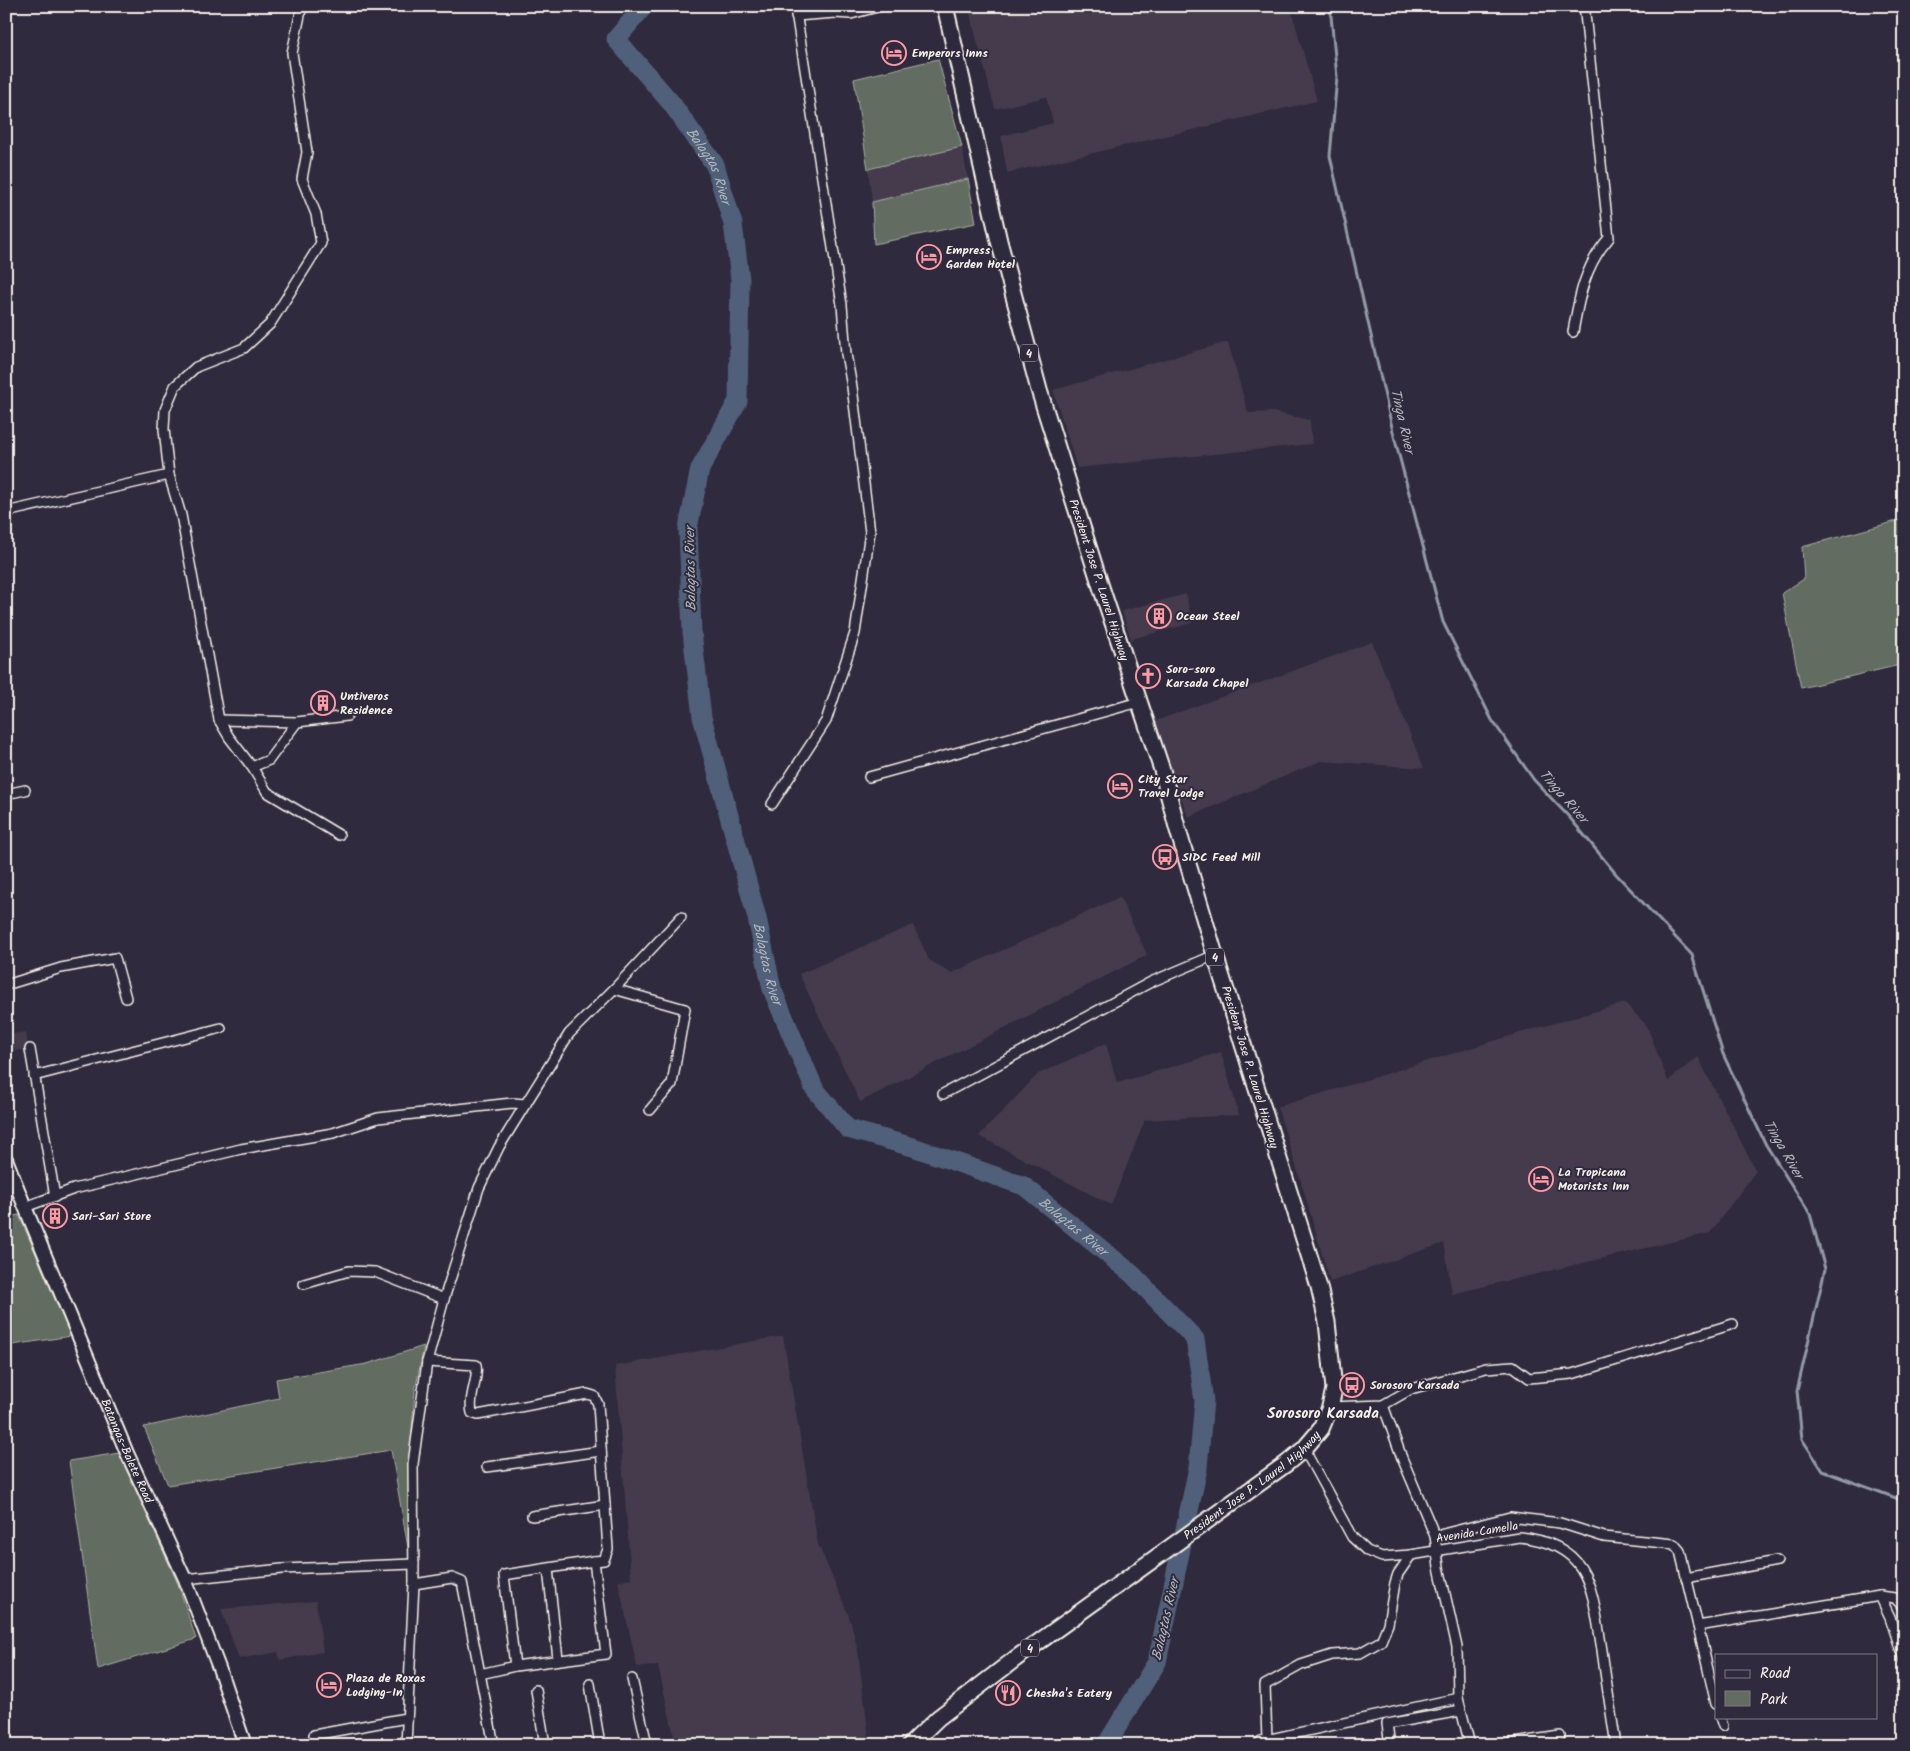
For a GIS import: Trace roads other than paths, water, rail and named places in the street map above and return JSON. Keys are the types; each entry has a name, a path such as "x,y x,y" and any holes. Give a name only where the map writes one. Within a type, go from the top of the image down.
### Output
{"highway":[{"name":"President Jose P. Laurel Highway","path":"910,1745 938,1718 1015,1659 1198,1529 1304,1449 1321,1429 1330,1407 1334,1389 1327,1322 1319,1287 1215,955 1162,770 1064,470 1019,319 982,173 945,6"}],"main road":[{"name":"Batangas-Balete Road","path":"6,1159 24,1207 127,1453 185,1578 219,1668 245,1745"}],"street":[{"path":"302,6 292,53 307,152 302,179 316,214 320,244 270,324 244,348 196,367 175,386 165,410 164,429 170,475 181,515 219,720 267,792 339,835"},
{"path":"772,804 826,721 855,633 870,532 852,387 846,354 842,306 795,11 850,14 881,6"},
{"path":"1573,332 1580,289 1598,250 1609,238 1585,14 1586,6"},
{"path":"6,512 170,475"},
{"path":"869,778 1139,702"},
{"path":"219,720 297,722 347,716"},
{"path":"252,767 269,760 297,722"},
{"path":"6,794 25,790"},
{"path":"406,1745 414,1584 413,1464 427,1362 444,1299 479,1188 499,1147 569,1034 614,990 681,917"},
{"path":"943,1094 1151,982 1215,955"},
{"path":"6,984 62,968 115,958 126,998"},
{"path":"614,990 685,1009 672,1084 650,1110"},
{"path":"34,1076 221,1028"},
{"path":"30,1049 55,1197"},
{"path":"24,1207 74,1190 240,1149 333,1134 378,1118 512,1103 526,1104"},
{"path":"304,1284 348,1271 376,1272 444,1299"},
{"path":"1330,1407 1383,1405 1411,1389 1486,1368 1514,1366 1529,1378 1572,1374 1733,1324"},
{"path":"427,1362 476,1365 471,1408 472,1413 478,1415 587,1394 594,1396 598,1404 607,1556 604,1560 504,1575 515,1666"},
{"path":"1383,1405 1402,1458 1435,1536 1439,1567 1457,1647 1458,1698 1470,1745"},
{"name":"Avenida Camella","path":"1304,1449 1352,1537 1367,1551 1382,1557 1411,1555 1519,1537 1536,1538 1552,1543 1568,1553 1588,1580 1594,1603 1616,1745"},
{"path":"487,1468 600,1451"},
{"path":"532,1516 605,1505"},
{"path":"1435,1536 1510,1517 1560,1523 1604,1537 1674,1544 1680,1552 1715,1700"},
{"path":"1267,1740 1265,1685 1301,1665 1332,1656 1360,1653 1381,1641 1388,1624 1398,1574 1411,1555"},
{"path":"1686,1578 1777,1560"},
{"path":"480,1674 558,1659 606,1654 594,1561"},
{"path":"185,1578 272,1570 414,1564"},
{"path":"548,1569 558,1659"},
{"path":"414,1584 452,1578 462,1582 466,1592 494,1745"},
{"path":"1698,1626 1880,1596 1895,1598 1904,1608"},
{"path":"1880,1596 1890,1616 1904,1660"},
{"path":"632,1679 647,1744 645,1745"},
{"path":"590,1684 600,1745"},
{"path":"536,1690 545,1745"},
{"path":"1258,1745 1261,1741 1458,1698"},
{"path":"1390,1745 1387,1724 1461,1711"},
{"path":"314,1735 406,1718"},
{"path":"1501,1745 1560,1736"}],"waterway":[{"name":"Balagtas River","path":"644,6 616,39 672,104 715,165 733,224 740,279 738,401 700,469 688,528 692,632 702,717 757,918 772,989 814,1088 848,1129 913,1147 1024,1186 1132,1274 1195,1339 1204,1401 1198,1468 1157,1662 1106,1745"},
{"name":"Tinga River","path":"1330,6 1337,77 1330,156 1394,436 1443,622 1492,720 1534,780 1570,818 1616,874 1692,955 1723,1054 1766,1145 1810,1214 1825,1269 1797,1391 1802,1439 1823,1471 1904,1501"}],"place":[{"name":"Emperors Inns","path":"894,53"},
{"name":"Empress Garden Hotel","path":"929,257"},
{"name":"Ocean Steel","path":"1159,616"},
{"name":"Soro-soro Karsada Chapel","path":"1148,676"},
{"name":"Untiveros Residence","path":"323,703"},
{"name":"City Star Travel Lodge","path":"1120,786"},
{"name":"SIDC Feed Mill","path":"1165,857"},
{"name":"La Tropicana Motorists Inn","path":"1541,1179"},
{"name":"Sari-Sari Store","path":"55,1216"},
{"name":"Sorosoro Karsada","path":"1352,1385"},
{"name":"Plaza de Roxas Lodging-In","path":"329,1685"},
{"name":"Chesha's Eatery","path":"1008,1693"}],"district":[{"name":"Sorosoro Karsada","path":"1323,1413"}]}
